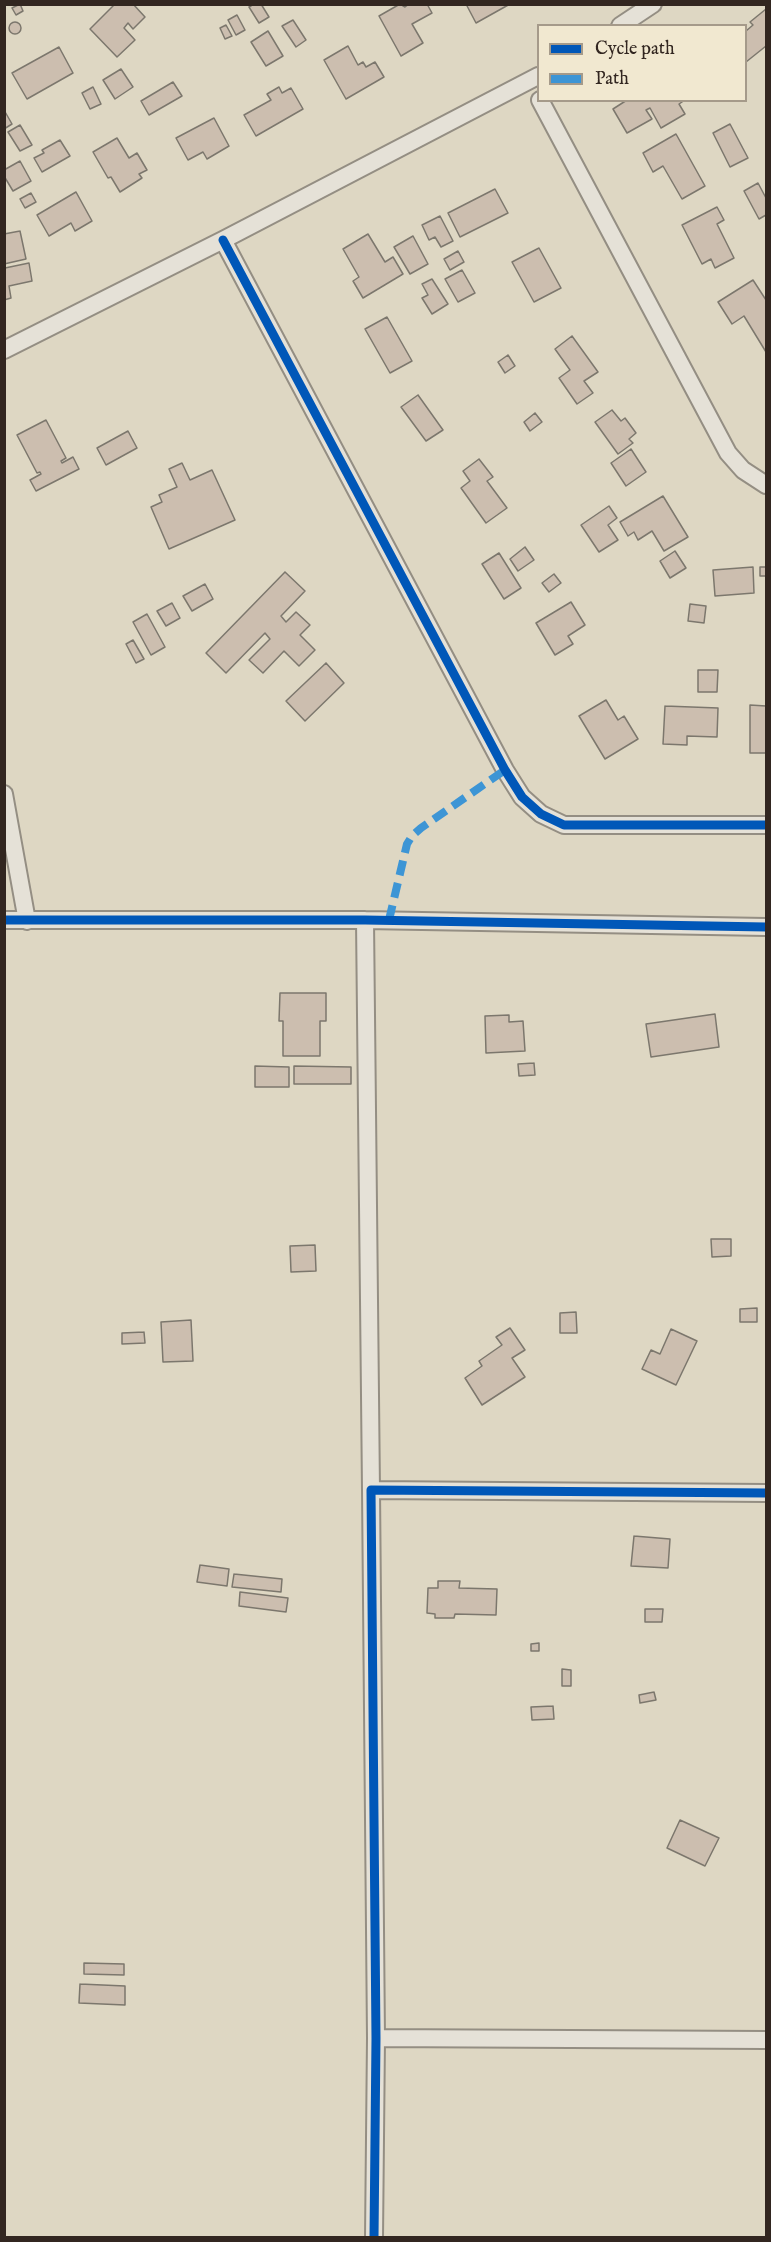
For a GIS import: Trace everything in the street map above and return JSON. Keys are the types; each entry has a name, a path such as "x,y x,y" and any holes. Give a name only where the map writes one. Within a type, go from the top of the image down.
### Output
{"street":[{"path":"623,24 653,4"},
{"path":"4,350 534,79"},
{"path":"541,102 728,453 743,470 766,485"},
{"path":"223,240 505,770 522,797 541,814 564,825 766,825"},
{"path":"4,794 27,921"},
{"path":"4,920 365,920 766,927"},
{"path":"365,920 376,2038 374,2238"},
{"path":"371,1490 766,1493"},
{"path":"376,2038 766,2040"}],"building":[{"path":"20,4 23,11 16,15 12,8"},
{"path":"115,4 133,4 145,17 133,29 128,23 124,28 135,40 117,57 90,29"},
{"path":"261,4 269,17 259,23 249,7"},
{"path":"400,4 405,7 409,4 427,4 432,13 412,24 423,43 401,56 379,16"},
{"path":"466,4 510,4 476,23"},
{"path":"766,9 766,46 747,61 747,30 753,25 750,22"},
{"path":"237,15 245,30 236,35 228,20"},
{"path":"293,20 306,40 296,47 282,26"},
{"path":"15,22 21,28 15,34 9,28"},
{"path":"226,25 232,36 225,39 220,28"},
{"path":"268,31 283,56 266,66 251,42"},
{"path":"348,46 358,65 363,62 366,67 375,62 384,77 346,99 324,60"},
{"path":"59,47 73,73 27,99 12,73"},
{"path":"121,69 133,87 115,99 103,80"},
{"path":"173,82 182,96 149,115 141,101"},
{"path":"93,87 101,104 90,109 82,93"},
{"path":"279,87 282,93 291,88 303,109 256,136 244,115 271,100 267,94"},
{"path":"624,102 682,102 679,104 685,114 661,128 650,108 646,110 652,119 627,133 613,109"},
{"path":"4,110 12,124 4,129"},
{"path":"214,118 229,146 207,159 203,152 188,160 176,138"},
{"path":"730,124 748,158 730,167 713,133"},
{"path":"20,125 32,145 20,151 8,132"},
{"path":"676,134 705,186 682,199 663,166 653,172 643,153"},
{"path":"117,138 129,158 137,153 147,170 139,174 142,178 120,192 111,177 108,178 93,152"},
{"path":"60,140 70,156 42,172 34,158 44,153 42,150"},
{"path":"20,161 31,181 13,191 4,176 4,170"},
{"path":"758,183 766,198 766,215 759,219 744,191"},
{"path":"495,189 508,213 460,237 448,213"},
{"path":"76,192 92,221 75,231 71,223 49,236 37,215"},
{"path":"31,193 36,202 25,208 20,199"},
{"path":"717,207 724,220 717,224 734,258 715,268 711,259 702,264 682,225"},
{"path":"440,216 453,241 441,247 435,237 429,240 422,225"},
{"path":"20,231 26,259 4,264 4,234"},
{"path":"368,234 385,262 393,257 403,274 363,298 353,281 359,277 343,249"},
{"path":"413,236 428,264 410,274 394,247"},
{"path":"539,248 561,288 534,302 512,262"},
{"path":"458,251 464,262 450,270 444,259"},
{"path":"29,263 32,281 9,286 11,298 4,300 4,267"},
{"path":"462,270 475,293 458,302 445,279"},
{"path":"432,279 448,304 432,314 422,298 428,295 422,284"},
{"path":"753,280 766,300 766,352 744,316 732,324 718,302"},
{"path":"387,317 412,361 390,373 365,329"},
{"path":"572,336 598,372 584,381 593,393 577,404 559,378 570,370 555,349"},
{"path":"508,355 515,366 505,373 498,362"},
{"path":"418,395 443,430 426,441 401,407"},
{"path":"612,410 621,421 625,418 636,433 629,439 633,443 618,454 595,422"},
{"path":"535,413 542,422 530,431 524,422"},
{"path":"46,420 66,458 61,461 62,463 73,457 79,469 36,491 30,480 41,474 37,473 17,435"},
{"path":"128,431 137,448 106,465 97,448"},
{"path":"631,449 646,472 626,486 611,463"},
{"path":"479,459 493,477 487,481 507,508 486,523 461,488 470,481 463,471"},
{"path":"182,463 190,480 212,470 235,520 169,549 151,507 162,502 159,495 177,487 169,469"},
{"path":"663,496 688,537 664,551 652,531 638,540 634,532 628,536 620,522"},
{"path":"609,506 617,518 608,525 618,540 599,552 581,525"},
{"path":"525,547 534,560 518,571 510,559"},
{"path":"675,551 686,568 670,578 660,561"},
{"path":"499,553 521,588 504,599 482,564"},
{"path":"753,567 754,593 715,596 713,570"},
{"path":"760,567 766,567 766,576 760,576"},
{"path":"285,572 305,591 281,616 286,622 296,612 310,625 300,635 315,650 299,666 284,651 263,673 249,660 270,639 265,633 226,673 206,653"},
{"path":"554,574 561,583 549,592 542,583"},
{"path":"205,584 213,599 192,611 183,596"},
{"path":"571,602 585,625 568,636 573,644 555,655 536,623"},
{"path":"172,603 180,618 166,626 157,611"},
{"path":"690,604 706,606 704,623 688,621"},
{"path":"147,614 165,647 151,655 133,622"},
{"path":"133,640 144,659 136,663 126,644"},
{"path":"326,663 344,683 305,721 286,701"},
{"path":"698,670 718,670 717,692 698,692"},
{"path":"606,700 618,720 624,716 638,739 605,759 579,716"},
{"path":"750,705 766,706 766,753 750,753"},
{"path":"665,706 718,708 717,737 687,736 687,745 663,744"},
{"path":"280,993 326,993 326,1021 320,1021 320,1056 283,1056 283,1021 279,1021"},
{"path":"715,1014 719,1047 651,1057 646,1024"},
{"path":"509,1015 509,1022 523,1021 525,1051 486,1053 485,1016"},
{"path":"534,1063 535,1075 519,1076 518,1064"},
{"path":"255,1066 289,1067 289,1087 255,1087"},
{"path":"294,1066 351,1067 351,1084 294,1084"},
{"path":"711,1239 731,1239 731,1256 712,1257"},
{"path":"315,1245 316,1271 291,1272 290,1246"},
{"path":"757,1308 757,1322 740,1322 740,1309"},
{"path":"576,1312 577,1333 560,1333 560,1313"},
{"path":"191,1320 193,1361 163,1362 161,1322"},
{"path":"510,1328 525,1350 512,1358 525,1377 482,1405 465,1378 482,1366 479,1361 502,1345 496,1337"},
{"path":"671,1329 697,1341 676,1385 642,1369 651,1350 660,1354"},
{"path":"144,1332 145,1343 122,1344 122,1333"},
{"path":"634,1536 670,1539 668,1568 631,1566"},
{"path":"200,1565 229,1569 227,1586 197,1582"},
{"path":"234,1574 282,1579 281,1592 232,1587"},
{"path":"438,1581 460,1581 459,1588 497,1589 496,1615 455,1614 454,1618 435,1618 435,1614 427,1613 428,1588 438,1588"},
{"path":"240,1592 288,1598 286,1612 239,1606"},
{"path":"645,1609 663,1609 662,1622 645,1622"},
{"path":"539,1643 539,1651 531,1651 531,1644"},
{"path":"562,1669 571,1670 571,1686 562,1686"},
{"path":"654,1692 656,1700 640,1703 639,1695"},
{"path":"553,1706 554,1719 532,1720 531,1707"},
{"path":"680,1820 719,1838 705,1866 667,1848"},
{"path":"84,1963 124,1964 124,1975 84,1974"},
{"path":"80,1984 125,1986 125,2005 79,2003"}],"marked path":[{"path":"389,920 407,844 412,836 505,770"}],"cycle path":[{"path":"223,240 505,770 522,797 541,814 564,825 766,825"},
{"path":"4,920 365,920 766,927"},
{"path":"374,2238 376,2038 371,1490 766,1493"}]}
